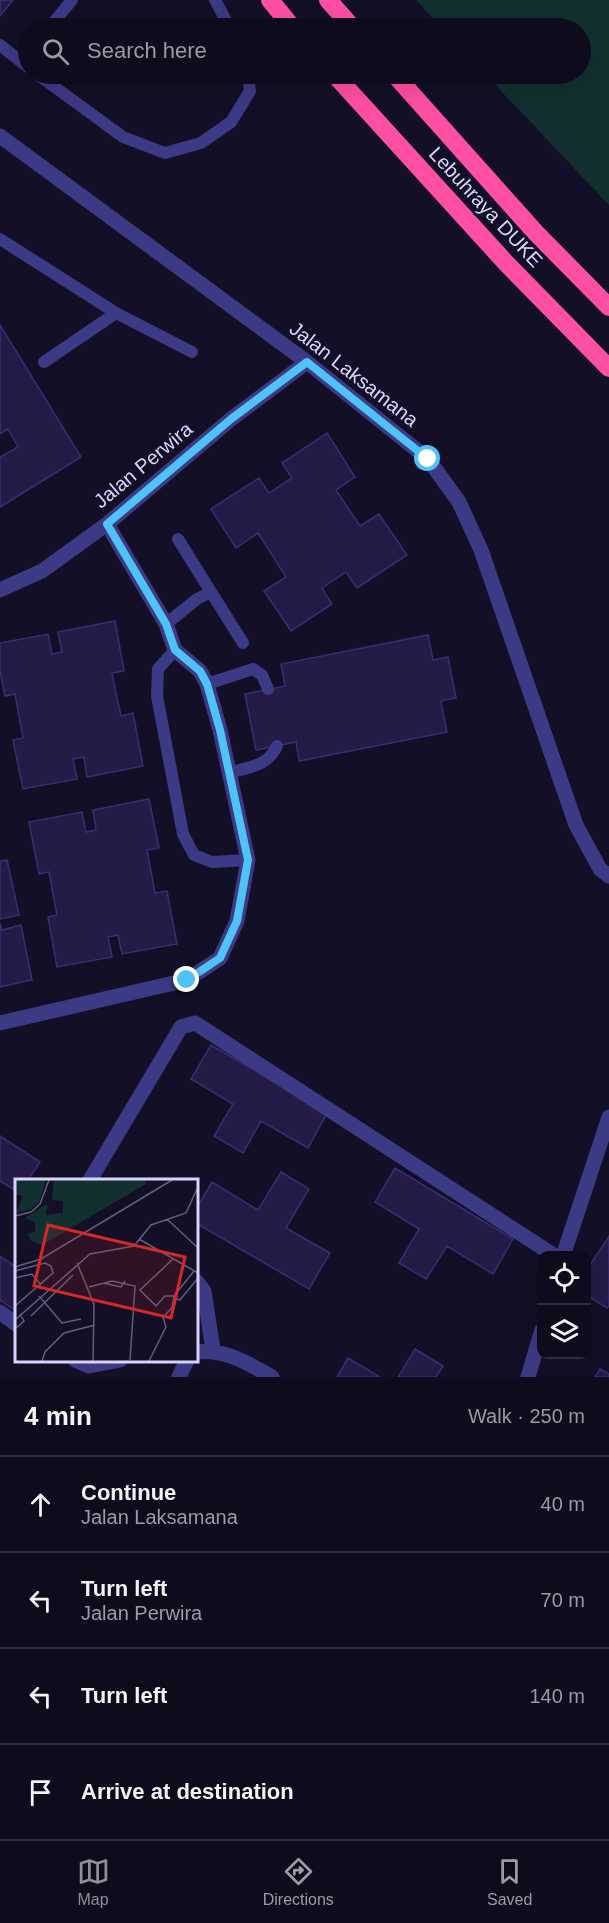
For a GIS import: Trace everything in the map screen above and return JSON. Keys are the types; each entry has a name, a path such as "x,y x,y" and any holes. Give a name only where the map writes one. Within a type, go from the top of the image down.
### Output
{"highway":[{"path":"270,0 285,18"},
{"path":"328,0 344,18"},
{"name":"Lebuhraya DUKE","path":"343,84 506,263 609,368"},
{"name":"Lebuhraya DUKE","path":"403,84 536,233 609,307"}],"street":[{"name":"Jalan Laksamana","path":"0,136 307,362 428,459 459,502 481,550 576,825 600,869 609,876"},
{"name":"Jalan Perwira","path":"0,590 42,572 107,524 231,419 307,362"},
{"path":"0,1023 187,980 220,958 237,921 248,860 220,730 207,684 200,671 175,650 166,624 107,524"},
{"path":"91,1179 181,1027 195,1023 547,1251"},
{"path":"565,1251 609,1117"},
{"path":"198,1284 204,1291 213,1350"},
{"path":"0,1312 15,1323"},
{"path":"528,1377 537,1347"},
{"path":"198,1352 213,1350 234,1357 272,1377"},
{"path":"80,1362 89,1366 110,1362"},
{"path":"179,1377 186,1362"}],"lane":[{"path":"57,18 72,0"},
{"path":"215,0 225,18"},
{"path":"0,45 18,57"},
{"path":"51,84 123,137 165,153 201,143 231,122 250,91 249,84"},
{"path":"0,238 116,313 192,352"},
{"path":"44,362 116,313"},
{"path":"178,539 243,643"},
{"path":"166,624 197,599 211,592"},
{"path":"175,650 158,669 157,696 183,834 194,855 213,862 248,860"},
{"path":"207,684 253,669 262,675 268,689"},
{"path":"228,772 272,758 277,746"}],"green space":[{"path":"416,0 609,0 609,205 494,84 591,84 591,18 433,18"}],"building":[{"path":"0,0 13,0 0,16"},
{"path":"0,325 81,457 0,507 0,457 18,447 8,429 0,434"},
{"path":"327,433 355,477 336,490 360,526 379,514 407,555 357,588 346,572 322,588 332,604 291,631 264,591 286,577 258,533 236,548 211,509 259,478 269,493 292,478 282,463"},
{"path":"115,621 124,671 112,673 121,716 133,713 143,766 87,777 84,757 73,759 77,779 23,789 13,740 23,738 15,694 5,696 0,671 0,643 48,634 52,654 62,652 58,632"},
{"path":"428,635 433,660 448,657 456,698 441,701 447,732 299,761 296,742 256,750 245,694 285,686 281,664"},
{"path":"149,799 159,848 147,850 155,893 167,891 177,944 122,954 118,935 108,937 112,957 57,967 48,917 57,915 49,872 39,874 29,822 82,812 86,832 96,830 93,810"},
{"path":"7,860 19,915 0,919 0,861"},
{"path":"0,923 2,930 21,925 32,980 0,987"},
{"path":"211,1045 327,1113 308,1148 261,1121 243,1153 214,1136 233,1104 191,1079"},
{"path":"0,1136 40,1162 29,1179 15,1179 15,1190 0,1181"},
{"path":"395,1168 513,1239 493,1274 447,1246 426,1279 399,1263 419,1229 375,1202"},
{"path":"281,1172 309,1189 286,1228 330,1253 309,1289 198,1224 198,1206 212,1182 258,1210"},
{"path":"609,1236 609,1306 607,1308 591,1298 591,1263"},
{"path":"0,1256 15,1266 15,1310 0,1300"},
{"path":"415,1349 443,1366 436,1377 398,1377"},
{"path":"348,1358 380,1377 337,1377"},
{"path":"600,1369 609,1374 609,1377 595,1377"}],"route":[{"path":"187,980 220,958 237,921 248,860 220,730 207,684 200,671 175,650 166,624 107,524 231,419 307,362 428,459"}]}
